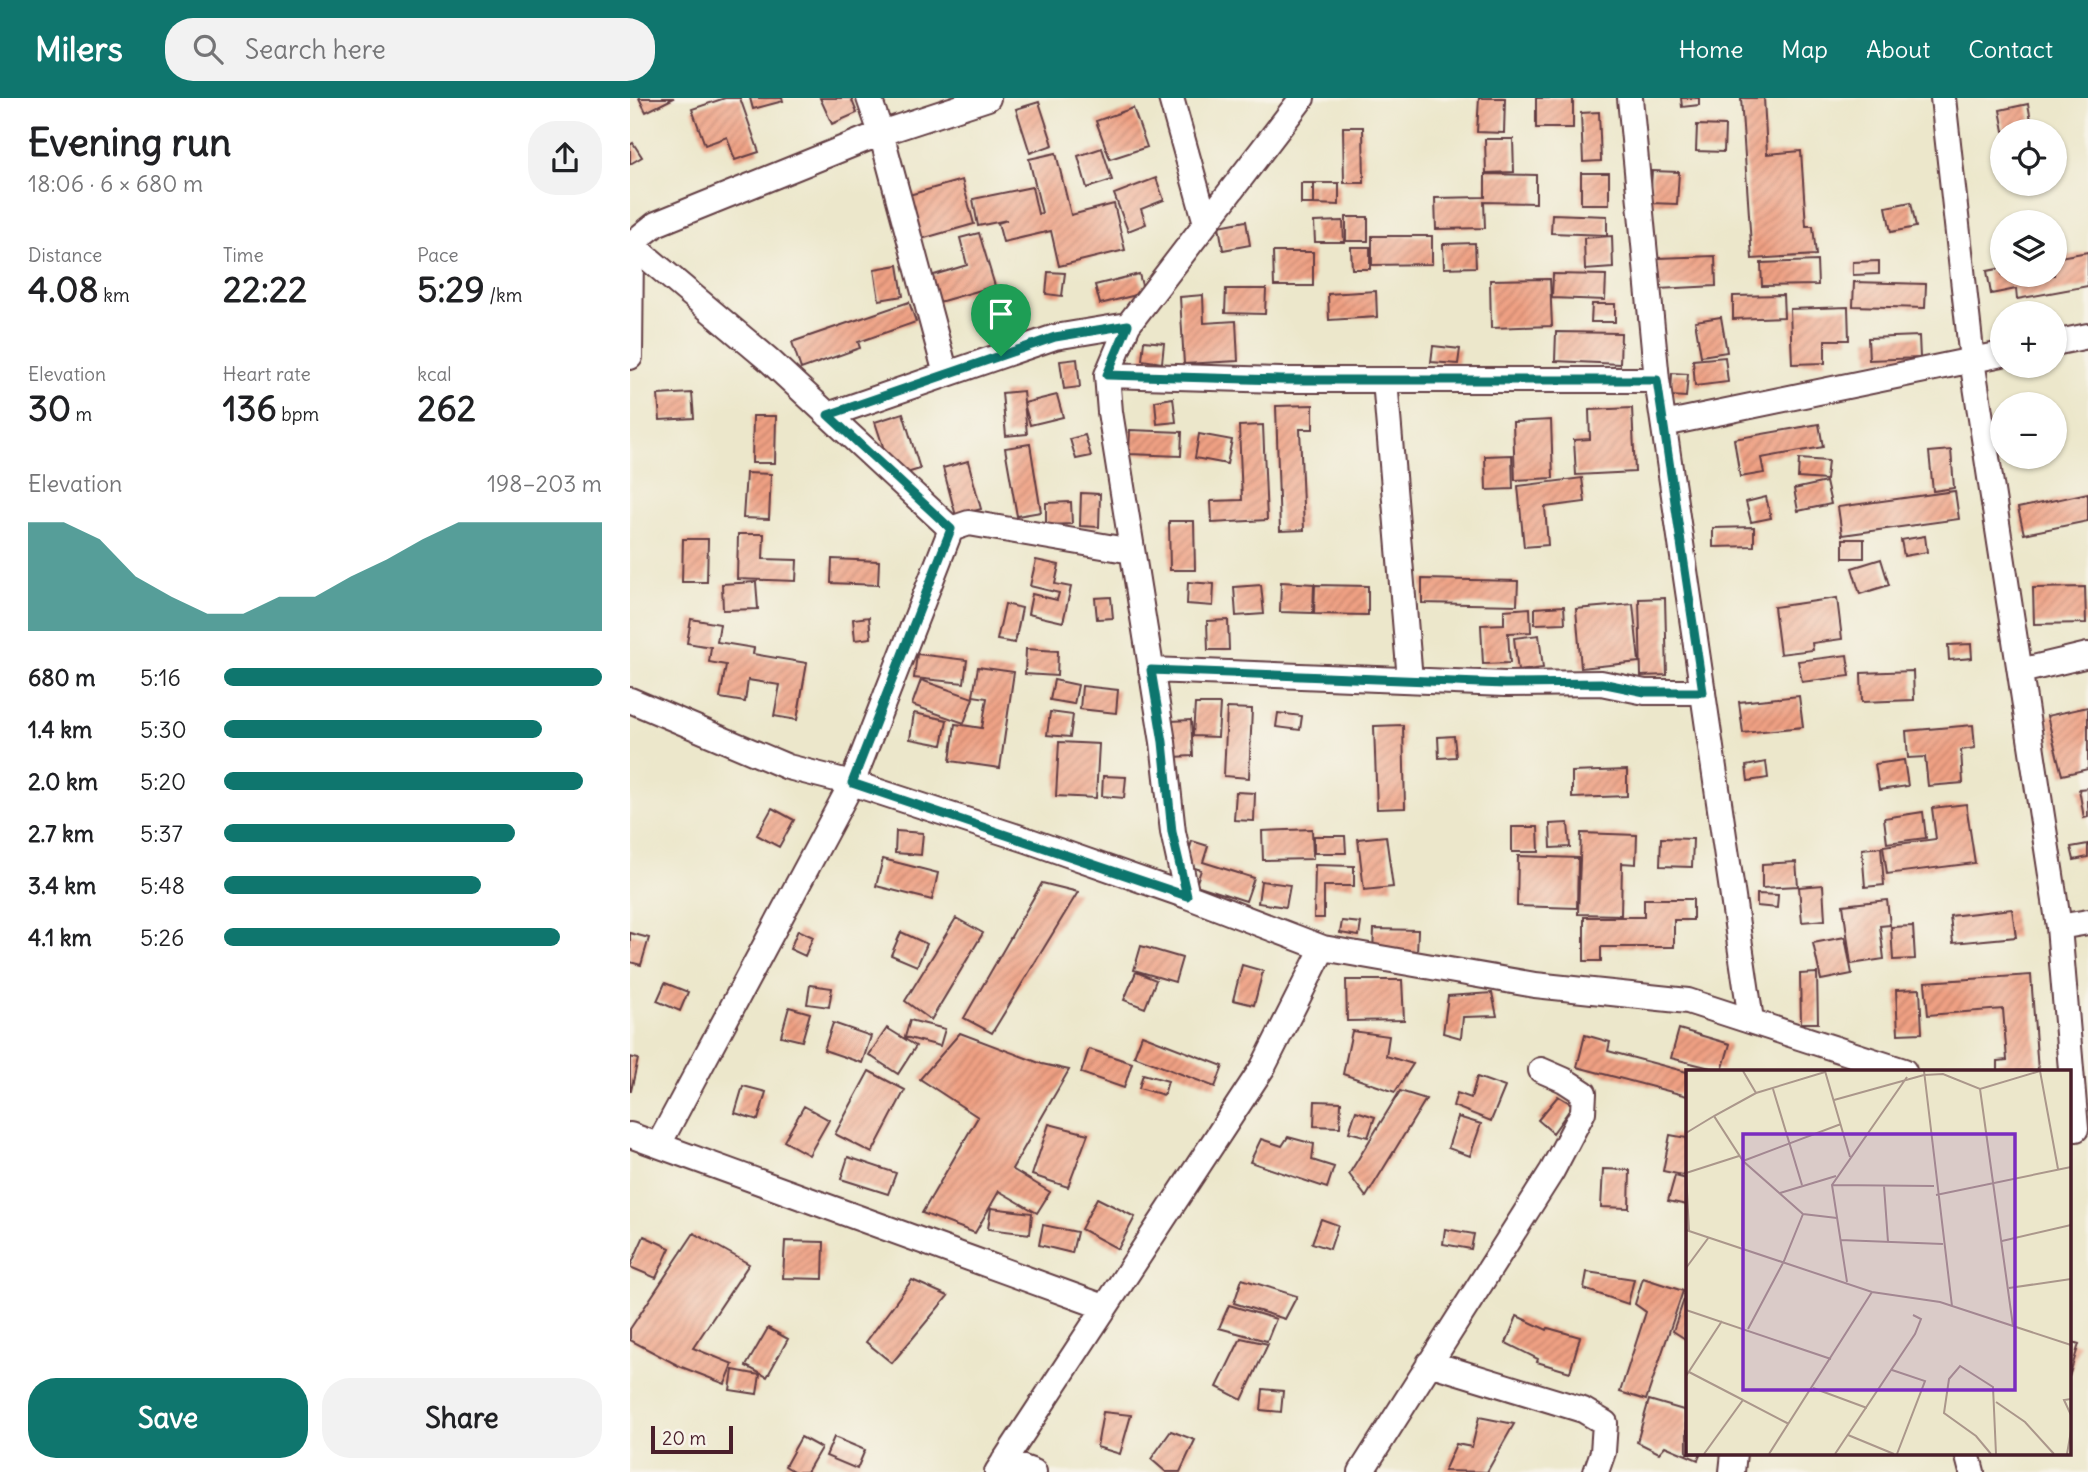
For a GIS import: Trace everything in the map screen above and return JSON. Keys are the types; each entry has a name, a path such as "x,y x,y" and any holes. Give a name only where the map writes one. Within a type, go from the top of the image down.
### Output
{"street":[{"path":"869,98 881,133 946,374"},
{"path":"630,244 656,224 881,133 988,98"},
{"path":"1171,98 1206,223"},
{"path":"1187,896 1172,832 1163,742 1110,412 1107,375 1128,325 1303,98"},
{"path":"1630,98 1657,380 1751,1020"},
{"path":"1943,98 1972,360 2059,926 2078,1129"},
{"path":"630,244 630,357"},
{"path":"630,244 769,360 951,529"},
{"path":"828,415 1055,337 1128,325"},
{"path":"2067,340 2088,336"},
{"path":"1664,424 1990,356"},
{"path":"1107,375 1385,380 1657,380"},
{"path":"1385,380 1410,680"},
{"path":"951,529 970,523 1132,551"},
{"path":"659,1144 852,783 951,529"},
{"path":"2020,671 2088,655"},
{"path":"1151,670 1505,684 1601,683 1645,692 1703,692"},
{"path":"630,700 788,766 852,783 1187,896 1323,948 1535,985 1688,1000 1901,1070"},
{"path":"2059,926 2088,922"},
{"path":"1034,1472 1000,1466 1263,1067 1323,948"},
{"path":"1361,1472 1552,1171 1583,1112 1584,1093 1541,1070"},
{"path":"630,1135 1104,1307"},
{"path":"1429,1363 1583,1410 1605,1423 1603,1452 1596,1472"},
{"path":"1732,1472 1734,1454"},
{"path":"1967,1454 1972,1472"}],"building":[{"path":"639,98 674,98 646,112"},
{"path":"725,98 740,98 759,152 735,160 727,137 705,145 692,109"},
{"path":"750,98 782,98 783,101 753,109"},
{"path":"820,98 851,98 857,113 832,124"},
{"path":"1479,98 1505,98 1504,133 1477,132"},
{"path":"1536,98 1573,98 1573,128 1536,128"},
{"path":"1681,98 1699,98 1699,105 1682,107"},
{"path":"1741,98 1764,98 1767,154 1801,151 1806,226 1813,226 1816,255 1752,259"},
{"path":"1039,102 1053,145 1030,153 1016,109"},
{"path":"2028,104 2031,119 2002,119 2000,110"},
{"path":"1133,108 1147,147 1110,159 1096,121"},
{"path":"1599,112 1601,161 1583,162 1581,113"},
{"path":"1697,125 1725,126 1724,152 1696,151"},
{"path":"1343,127 1363,127 1364,183 1344,183"},
{"path":"1485,139 1513,139 1514,172 1486,173"},
{"path":"633,143 642,157 630,164 630,145"},
{"path":"1102,148 1112,180 1087,188 1078,156"},
{"path":"1056,153 1071,215 1114,204 1125,250 1059,266 1051,231 1003,242 998,223 1007,220 978,226 973,199 1032,187 1038,214 1042,213 1029,159"},
{"path":"1652,171 1679,172 1677,204 1650,203"},
{"path":"1581,173 1609,173 1609,204 1581,204"},
{"path":"1485,174 1536,175 1536,203 1484,202 1485,228 1436,229 1435,198 1485,197"},
{"path":"1156,178 1164,200 1141,209 1146,224 1128,231 1114,194"},
{"path":"962,180 974,224 914,241 902,197"},
{"path":"1301,183 1313,183 1313,204 1301,204"},
{"path":"1314,183 1339,183 1339,205 1314,204"},
{"path":"1911,202 1916,227 1891,232 1886,207"},
{"path":"1552,214 1607,216 1607,235 1551,233"},
{"path":"1346,217 1368,217 1368,241 1346,241"},
{"path":"1246,221 1250,245 1223,250 1219,226"},
{"path":"1343,221 1344,242 1315,242 1314,222"},
{"path":"979,233 995,286 932,304 924,278 967,265 960,238"},
{"path":"1372,236 1432,236 1432,264 1372,265"},
{"path":"1612,236 1613,268 1585,270 1584,238"},
{"path":"1475,243 1476,267 1444,268 1443,244"},
{"path":"1351,247 1370,247 1370,269 1352,269"},
{"path":"1273,252 1313,252 1313,286 1274,286"},
{"path":"2088,252 2088,286 2017,299 2016,289 1991,294 1987,271 1990,270 1990,287 2067,287 2067,256"},
{"path":"1715,256 1716,286 1658,289 1657,258"},
{"path":"1817,261 1818,285 1762,286 1761,263"},
{"path":"1879,261 1879,274 1853,275 1853,262"},
{"path":"898,265 903,296 879,300 874,269"},
{"path":"1048,272 1065,273 1062,296 1046,294"},
{"path":"1139,274 1144,293 1100,304 1095,285"},
{"path":"1553,274 1606,275 1605,300 1552,298"},
{"path":"1550,279 1552,326 1491,328 1490,280"},
{"path":"1854,282 1926,284 1925,308 1853,306"},
{"path":"1226,289 1266,289 1265,314 1225,313"},
{"path":"1376,291 1377,317 1329,320 1328,294"},
{"path":"1203,295 1204,323 1236,321 1238,361 1184,364 1180,297"},
{"path":"1783,295 1784,317 1733,319 1733,296"},
{"path":"909,302 916,322 858,342 860,348 801,369 792,342"},
{"path":"1592,304 1615,304 1615,322 1591,322"},
{"path":"1848,307 1849,340 1825,340 1825,363 1792,364 1790,309"},
{"path":"1721,317 1727,352 1701,356 1695,321"},
{"path":"1556,332 1621,333 1620,364 1555,361"},
{"path":"1919,336 1920,358 1869,360 1868,338"},
{"path":"1144,341 1164,343 1162,363 1142,360"},
{"path":"1433,346 1460,349 1458,364 1431,362"},
{"path":"1725,357 1728,382 1695,386 1693,360"},
{"path":"1077,359 1080,387 1064,389 1060,361"},
{"path":"1672,373 1688,374 1686,397 1671,396"},
{"path":"1023,391 1027,434 1006,436 1002,393"},
{"path":"692,393 694,418 660,420 658,395"},
{"path":"1057,395 1063,417 1030,425 1024,403"},
{"path":"1173,398 1176,422 1157,424 1155,401"},
{"path":"1313,405 1313,429 1300,429 1304,530 1280,531 1276,406"},
{"path":"1632,408 1635,472 1576,475 1574,440 1590,439 1589,410"},
{"path":"903,413 920,469 893,477 875,422"},
{"path":"753,416 776,416 775,463 752,463"},
{"path":"1551,420 1553,478 1515,480 1513,422"},
{"path":"1819,424 1823,447 1761,458 1764,473 1740,477 1734,439"},
{"path":"1263,425 1267,520 1212,523 1211,501 1242,500 1239,426"},
{"path":"1130,430 1182,432 1181,456 1129,454"},
{"path":"1199,434 1232,440 1227,464 1195,458"},
{"path":"1085,435 1091,456 1076,459 1070,439"},
{"path":"1030,444 1041,512 1017,516 1005,448"},
{"path":"1951,450 1954,488 1933,491 1929,452"},
{"path":"1512,455 1513,489 1486,490 1485,456"},
{"path":"1799,459 1828,461 1826,480 1798,478"},
{"path":"968,461 981,509 956,516 943,468"},
{"path":"746,473 771,474 769,519 743,518"},
{"path":"1582,478 1585,502 1545,507 1548,545 1524,547 1518,486"},
{"path":"1826,482 1831,504 1798,511 1794,489"},
{"path":"1955,491 1959,519 1842,535 1838,507"},
{"path":"1081,493 1100,494 1099,527 1080,526"},
{"path":"2088,493 2088,521 2024,534 2018,508"},
{"path":"1766,497 1771,518 1751,522 1746,502"},
{"path":"1071,502 1072,524 1046,525 1046,503"},
{"path":"1169,521 1194,521 1195,570 1170,570"},
{"path":"1754,527 1754,546 1713,547 1713,528"},
{"path":"738,534 764,534 763,559 797,560 796,581 737,579"},
{"path":"1925,536 1927,552 1904,556 1901,540"},
{"path":"683,539 708,539 707,582 682,582"},
{"path":"1843,539 1864,539 1864,558 1843,558"},
{"path":"832,559 879,561 878,585 831,583"},
{"path":"1881,559 1889,585 1860,594 1852,568"},
{"path":"1036,560 1059,565 1055,584 1071,587 1063,622 1028,614 1032,594 1057,600 1059,593 1030,586"},
{"path":"1422,579 1518,581 1517,605 1422,603"},
{"path":"756,582 758,609 723,610 722,584"},
{"path":"1188,582 1214,584 1213,606 1187,604"},
{"path":"1281,582 1314,584 1313,613 1280,612"},
{"path":"1261,585 1264,614 1236,616 1234,587"},
{"path":"1315,585 1368,586 1368,615 1314,614"},
{"path":"2085,587 2086,623 2034,624 2033,588"},
{"path":"1111,597 1113,618 1097,619 1095,598"},
{"path":"1665,598 1667,675 1641,676 1639,599"},
{"path":"1837,598 1842,639 1812,643 1813,650 1780,654 1774,607"},
{"path":"1005,604 1022,608 1015,643 997,640"},
{"path":"1633,604 1639,662 1581,668 1576,609"},
{"path":"1564,606 1565,623 1535,624 1535,608"},
{"path":"1530,608 1531,632 1508,633 1510,663 1483,664 1481,625 1504,624 1504,610"},
{"path":"869,617 871,638 855,640 853,619"},
{"path":"691,619 720,624 717,642 754,648 753,654 807,663 797,720 774,716 780,685 748,680 745,702 720,698 726,665 709,662 711,647 687,643"},
{"path":"1228,620 1229,650 1208,650 1207,621"},
{"path":"1539,635 1543,668 1518,671 1514,638"},
{"path":"1971,644 1972,658 1949,660 1948,645"},
{"path":"1026,649 1058,651 1057,676 1025,674"},
{"path":"917,654 967,660 964,683 914,678"},
{"path":"1847,655 1850,676 1802,682 1798,661"},
{"path":"978,667 1014,672 1000,768 950,761 955,724 982,728 987,698 973,696"},
{"path":"1913,671 1914,700 1862,702 1861,673"},
{"path":"921,680 973,698 964,723 912,705"},
{"path":"1054,680 1078,685 1074,704 1050,700"},
{"path":"1082,686 1118,690 1116,713 1080,709"},
{"path":"1799,696 1803,727 1743,733 1739,702"},
{"path":"1195,704 1220,704 1218,737 1193,736"},
{"path":"2088,707 2088,769 2062,775 2047,716"},
{"path":"1227,708 1252,709 1249,778 1224,776"},
{"path":"1050,712 1073,715 1070,737 1047,735"},
{"path":"914,713 947,720 942,745 910,739"},
{"path":"1278,713 1302,716 1300,730 1276,727"},
{"path":"1191,720 1193,756 1173,757 1171,721"},
{"path":"1403,725 1405,808 1377,809 1374,726"},
{"path":"1973,725 1975,748 1961,750 1963,783 1928,786 1925,757 1908,758 1906,731"},
{"path":"1454,736 1456,757 1439,758 1438,737"},
{"path":"1059,742 1099,744 1096,798 1056,796"},
{"path":"1904,760 1908,786 1879,790 1875,764"},
{"path":"1766,762 1768,778 1748,781 1746,766"},
{"path":"1627,770 1627,796 1572,798 1572,772"},
{"path":"1103,776 1126,777 1124,798 1102,796"},
{"path":"2088,788 2088,817 2084,818 2079,789"},
{"path":"1236,792 1255,793 1254,821 1234,820"},
{"path":"1966,804 1975,863 1887,874 1883,846 1936,839 1932,808"},
{"path":"772,808 794,820 779,847 757,835"},
{"path":"1923,812 1926,838 1887,843 1884,818"},
{"path":"1568,823 1570,847 1551,848 1550,824"},
{"path":"1512,827 1538,827 1539,852 1512,852"},
{"path":"1312,829 1313,859 1263,860 1262,831"},
{"path":"896,831 923,833 921,855 895,853"},
{"path":"1581,833 1637,835 1636,864 1622,863 1621,915 1578,914"},
{"path":"1314,836 1345,836 1346,853 1314,853"},
{"path":"1386,836 1393,887 1364,890 1358,839"},
{"path":"1661,838 1693,839 1692,867 1660,866"},
{"path":"1192,841 1208,846 1203,862 1254,878 1246,901 1196,885 1201,870 1185,865"},
{"path":"2088,844 2088,857 2074,860 2071,847"},
{"path":"1881,847 1884,885 1865,887 1862,849"},
{"path":"1518,856 1578,858 1577,908 1517,906"},
{"path":"883,859 938,873 932,900 876,886"},
{"path":"1796,862 1798,886 1762,888 1762,864"},
{"path":"1315,865 1354,866 1354,886 1324,886 1324,918 1314,918"},
{"path":"1261,881 1290,885 1286,907 1258,903"},
{"path":"1042,883 1078,892 992,1033 964,1018"},
{"path":"1823,885 1825,920 1802,922 1799,887"},
{"path":"1757,894 1778,895 1777,908 1757,906"},
{"path":"1644,899 1693,899 1693,920 1674,920 1674,947 1601,947 1601,961 1584,961 1584,917 1644,917"},
{"path":"1887,900 1890,925 1880,926 1884,959 1851,964 1843,905"},
{"path":"2012,909 2016,937 1953,943 1950,916"},
{"path":"956,918 983,933 931,1020 905,1001"},
{"path":"1342,921 1361,923 1359,936 1340,933"},
{"path":"1913,926 1915,959 1893,960 1891,927"},
{"path":"1374,929 1418,930 1417,954 1373,953"},
{"path":"798,930 813,937 805,956 790,949"},
{"path":"901,932 927,944 917,966 891,955"},
{"path":"630,933 649,938 641,965 630,962"},
{"path":"1845,937 1852,974 1821,980 1813,943"},
{"path":"1141,946 1182,958 1175,982 1134,970"},
{"path":"1242,965 1263,971 1254,1005 1233,1000"},
{"path":"1136,972 1156,980 1145,1008 1124,1000"},
{"path":"1817,973 1818,1023 1801,1023 1800,974"},
{"path":"2031,975 2038,1070 1998,1070 1998,1061 2007,1060 2003,1009 1928,1015 1925,982"},
{"path":"1346,980 1402,980 1404,1020 1347,1021"},
{"path":"665,983 688,992 680,1011 657,1001"},
{"path":"810,985 832,988 829,1007 807,1004"},
{"path":"1920,989 1922,1033 1898,1034 1896,990"},
{"path":"1492,993 1497,1016 1463,1017 1461,1038 1443,1033 1448,996"},
{"path":"789,1007 810,1013 802,1041 781,1036"},
{"path":"910,1020 945,1029 940,1046 905,1037"},
{"path":"833,1023 871,1036 862,1063 824,1050"},
{"path":"887,1028 916,1046 898,1074 869,1055"},
{"path":"1679,1029 1730,1044 1722,1070 1671,1058"},
{"path":"1352,1031 1389,1036 1386,1056 1413,1064 1395,1092 1343,1074"},
{"path":"960,1033 1042,1064 1069,1070 1012,1169 1050,1192 1037,1213 999,1191 975,1233 922,1213 978,1117 920,1079"},
{"path":"1142,1035 1223,1066 1215,1087 1134,1056"},
{"path":"1585,1035 1610,1042 1608,1051 1686,1072 1686,1096 1577,1067"},
{"path":"1089,1049 1132,1063 1124,1088 1081,1073"},
{"path":"630,1057 638,1059 631,1091 630,1091"},
{"path":"869,1071 905,1090 872,1153 835,1134"},
{"path":"1143,1074 1168,1081 1164,1095 1139,1088"},
{"path":"1477,1077 1505,1087 1491,1121 1453,1106 1457,1093 1471,1098"},
{"path":"743,1086 766,1092 758,1120 735,1113"},
{"path":"1400,1091 1426,1099 1366,1197 1349,1174"},
{"path":"1558,1096 1573,1105 1553,1133 1538,1120"},
{"path":"1315,1101 1341,1102 1340,1127 1314,1126"},
{"path":"804,1106 829,1120 809,1155 784,1141"},
{"path":"1356,1111 1375,1117 1368,1137 1349,1132"},
{"path":"1458,1117 1481,1124 1470,1156 1448,1148"},
{"path":"1049,1124 1088,1134 1068,1187 1032,1175"},
{"path":"1670,1135 1686,1138 1686,1176 1663,1171"},
{"path":"1288,1137 1314,1144 1312,1160 1334,1167 1327,1188 1250,1162 1261,1139 1282,1146"},
{"path":"848,1157 896,1173 888,1194 841,1179"},
{"path":"1603,1169 1630,1170 1629,1208 1601,1207"},
{"path":"1675,1176 1686,1179 1686,1205 1668,1201"},
{"path":"1097,1198 1135,1217 1118,1249 1081,1229"},
{"path":"991,1208 1032,1213 1030,1234 988,1229"},
{"path":"1321,1219 1338,1225 1330,1249 1312,1243"},
{"path":"1043,1225 1077,1232 1072,1253 1039,1245"},
{"path":"1445,1229 1474,1234 1471,1249 1443,1244"},
{"path":"694,1233 749,1264 693,1348 733,1364 725,1384 679,1366 630,1340 630,1329"},
{"path":"644,1236 670,1248 656,1278 630,1267"},
{"path":"785,1241 824,1242 823,1279 783,1278"},
{"path":"1587,1272 1634,1279 1628,1304 1584,1289"},
{"path":"1643,1278 1683,1291 1646,1400 1620,1392 1646,1312 1635,1304"},
{"path":"1242,1279 1297,1296 1285,1319 1234,1303"},
{"path":"912,1280 948,1296 892,1363 866,1342"},
{"path":"1686,1294 1686,1339 1673,1331"},
{"path":"1229,1305 1276,1319 1267,1341 1219,1328"},
{"path":"1517,1316 1547,1330 1548,1328 1580,1337 1570,1372 1537,1362 1538,1359 1506,1343"},
{"path":"768,1328 788,1339 767,1377 746,1366"},
{"path":"1241,1338 1268,1344 1242,1400 1217,1387"},
{"path":"2070,1341 2079,1344 2070,1374"},
{"path":"733,1370 760,1375 757,1394 730,1390"},
{"path":"1263,1389 1283,1391 1281,1412 1261,1410"},
{"path":"1649,1400 1686,1411 1686,1454 1701,1454 1698,1460 1665,1446 1659,1453 1637,1442"},
{"path":"1103,1412 1131,1415 1120,1454 1097,1447"},
{"path":"1479,1417 1514,1424 1487,1472 1444,1471 1456,1444 1472,1447"},
{"path":"1171,1431 1195,1440 1180,1472 1166,1472 1151,1459"},
{"path":"801,1437 821,1448 807,1472 795,1472 785,1466"},
{"path":"834,1437 865,1450 857,1469 826,1456"}],"route":[{"path":"1128,325 1107,375 1281,380 1657,380 1703,692 1645,692 1601,683 1505,684 1151,670 1163,742 1172,832 1187,896 852,783 951,529 828,415 1001,356 1055,337 1128,325"}]}
